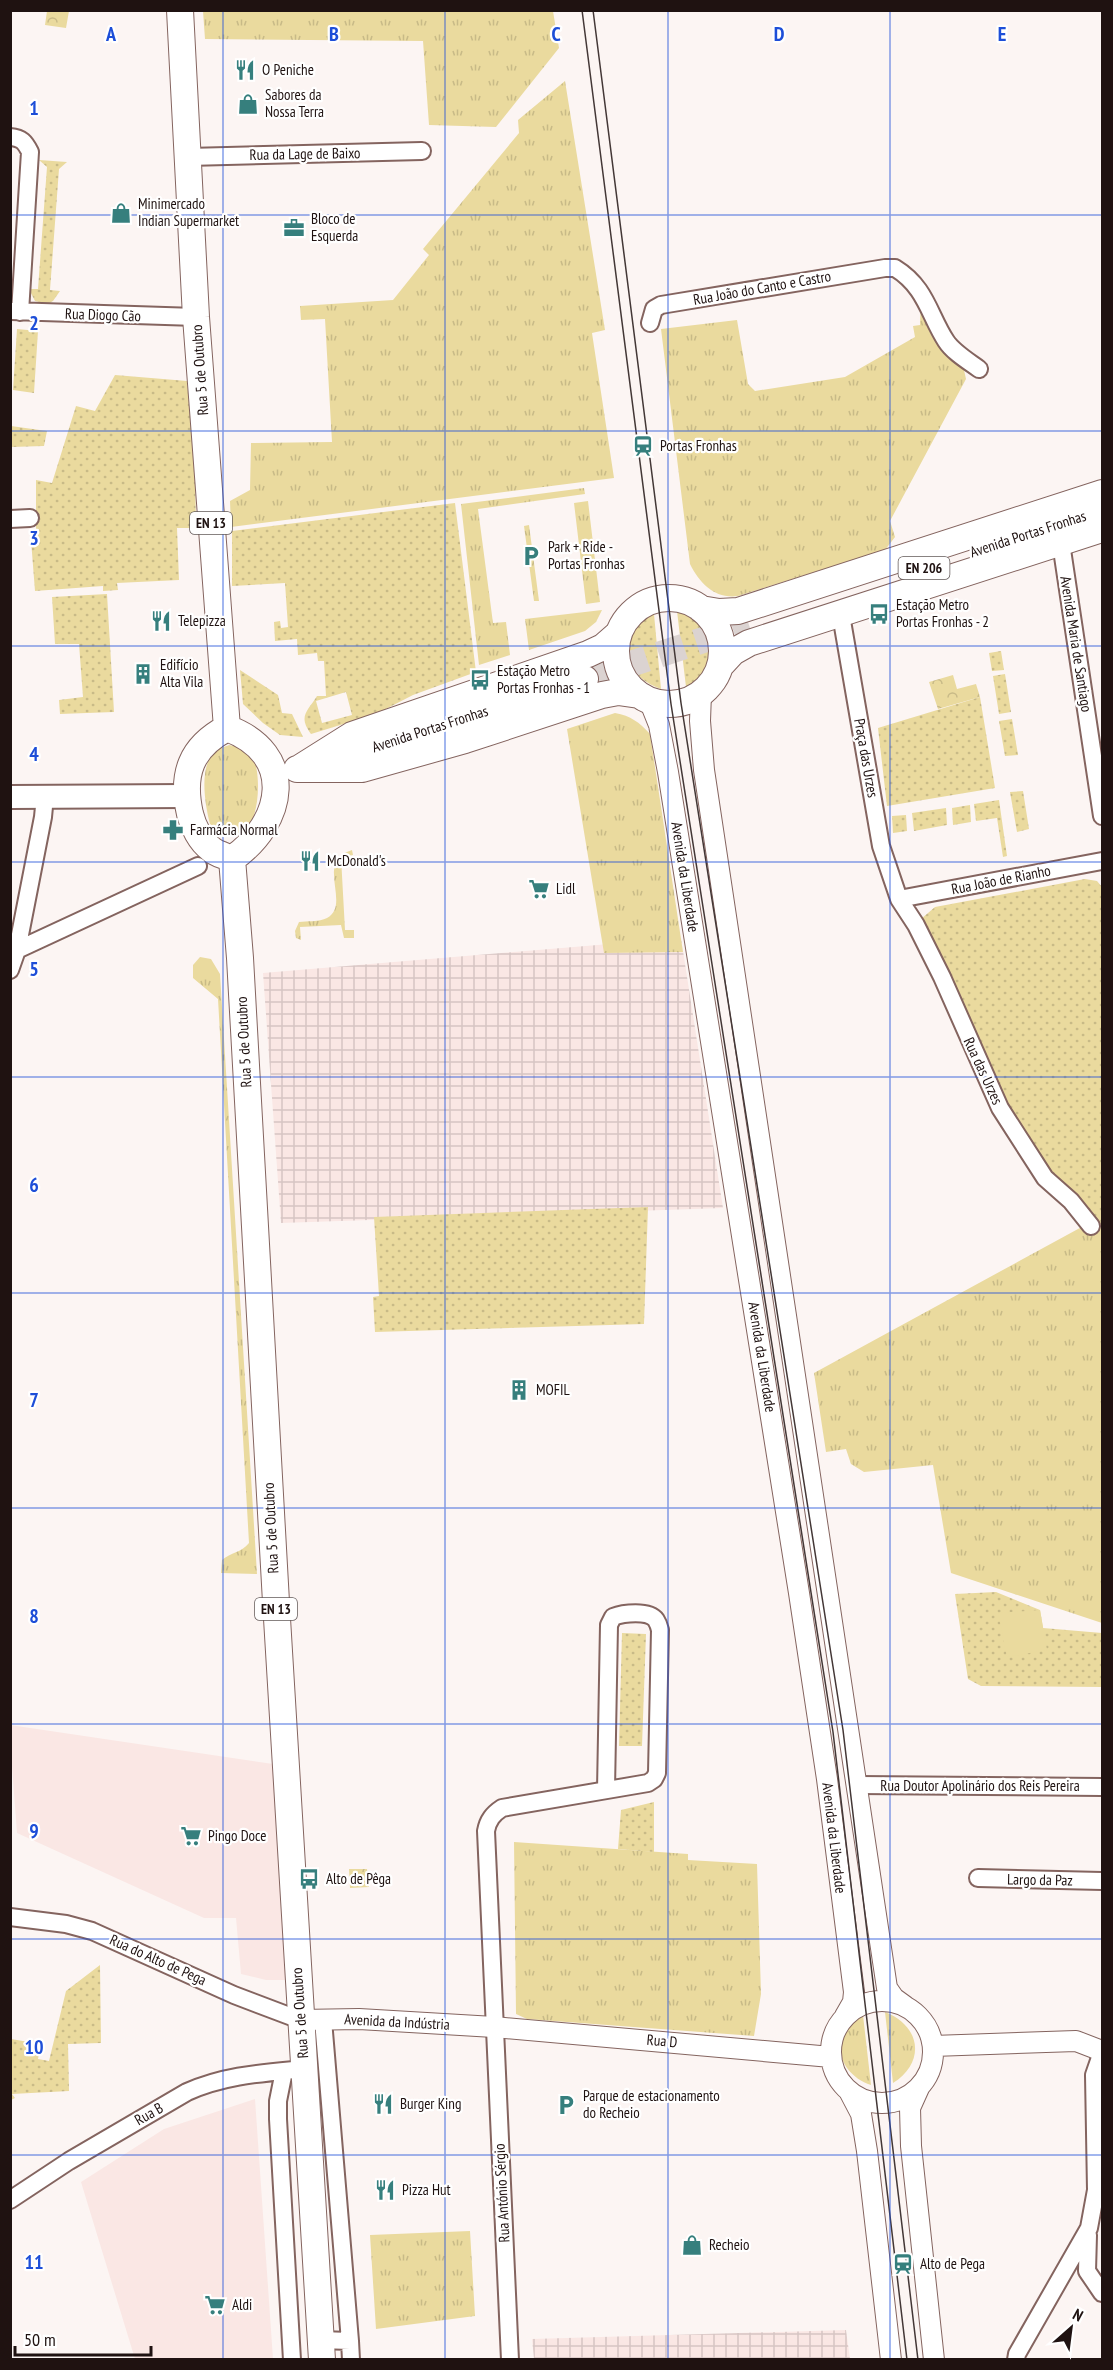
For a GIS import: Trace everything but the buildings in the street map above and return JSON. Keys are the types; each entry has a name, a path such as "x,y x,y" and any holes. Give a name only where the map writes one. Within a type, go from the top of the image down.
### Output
{"main road":[{"name":"Rua 5 de Outubro","path":"180,10 196,317 227,728"},
{"path":"644,698 623,678 619,668 616,645 619,633 627,619 640,607 657,600 680,599 701,609 720,612 738,611 1102,493"},
{"name":"Avenida Portas Fronhas","path":"749,625 1102,510"},
{"path":"619,633 603,647 588,654 352,735 286,774 265,828 248,848 232,859 210,849 193,827 186,796 187,775 196,753 209,738 227,728 255,742 286,774 362,769 465,740 602,695 618,692 676,704 701,693 710,685 721,664 733,652 749,643 1102,529"},
{"path":"701,609 715,624 719,634 722,644 721,664"},
{"name":"Avenida Portas Fronhas","path":"286,774 585,679"},
{"path":"10,796 186,796"},
{"name":"Rua 5 de Outubro","path":"232,859 312,2020 294,2070 321,2350"}],"street":[{"path":"10,138 19,138 26,143 30,152 15,312"},
{"name":"Rua da Lage de Baixo","path":"188,157 422,151"},
{"name":"Rua João do Canto e Castro","path":"650,323 654,309 661,305 885,267 895,268 918,290 931,309 948,344 979,369"},
{"name":"Rua Diogo Cão","path":"15,312 196,317"},
{"path":"10,519 30,518"},
{"name":"Avenida Maria de Santiago","path":"1061,543 1102,816"},
{"name":"Praça das Urzes","path":"841,615 881,846 900,899"},
{"name":"Avenida da Liberdade","path":"701,693 700,721 706,782 887,1988 894,1998 905,2006"},
{"name":"Avenida da Liberdade","path":"644,698 659,725 668,772 799,1593 854,1992 853,2002 845,2016"},
{"path":"10,970 44,817 45,796"},
{"name":"Rua João de Rianho","path":"900,899 1102,861"},
{"path":"16,939 198,866"},
{"name":"Rua das Urzes","path":"900,899 942,976 1000,1108 1045,1178 1071,1201 1091,1226"},
{"name":"Rua António Sérgio","path":"510,2360 486,1831 488,1823 502,1808 648,1783 654,1779 657,1773 660,1630 656,1620 649,1615 620,1614 613,1617 609,1625 606,1790"},
{"name":"Rua Doutor Apolinário dos Reis Pereira","path":"857,1785 1102,1786"},
{"name":"Largo da Paz","path":"978,1878 1102,1881"},
{"name":"Rua do Alto de Pega","path":"10,1917 66,1924 92,1931 234,1995 312,2020"},
{"path":"891,2360 861,2114 849,2091 837,2076 831,2057 831,2042 836,2028 845,2016 863,2004 873,2001 895,2002 919,2016 933,2046 932,2062 910,2108 911,2146 934,2360"},
{"name":"Avenida da Indústria","path":"312,2020 359,2019 494,2027"},
{"name":"Rua 5 de Outubro","path":"312,2020 351,2360"},
{"name":"Rua D","path":"494,2027 831,2057"},
{"path":"933,2046 1076,2041 1102,2052 1094,2075 1096,2190 1086,2258 1087,2271 1102,2293"},
{"name":"Rua 5 de Outubro","path":"292,2360 278,2101 294,2070"},
{"name":"Rua B","path":"10,2200 69,2161 187,2092 221,2079 294,2070"},
{"path":"849,2091 865,2100 883,2103 906,2097 919,2088"},
{"path":"1016,2360 1017,2354 1089,2228"},
{"name":"Rua 5 de Outubro","path":"321,2350 350,2341"}],"shaded area":[{"path":"681,938 723,1208 281,1223 263,973"},
{"path":"10,1725 273,1764 288,1980 266,1980 241,1974 236,1918 204,1918 17,1833"},
{"path":"255,2099 273,2359 135,2359 81,2182 164,2129"},
{"path":"846,2330 850,2359 534,2359 532,2339"}],"green space":[{"path":"47,11 69,11 66,28 45,25"},
{"path":"203,11 553,11 559,48 496,127 429,125 423,41 205,39"},
{"path":"565,81 605,330 592,333 614,478 231,527 230,501 250,490 251,443 332,442 325,319 301,320 300,306 393,300 429,255 423,249 519,133 518,120"},
{"path":"39,160 67,162 59,169 50,290 60,291 53,301 47,304 35,301 29,289 38,289 47,167"},
{"path":"921,297 964,370 966,379 890,521 895,537 885,550 738,596 722,595 709,589 698,578 690,564 661,329 737,320 748,384 755,391 845,377 915,337 913,326 920,325"},
{"path":"17,329 38,331 34,393 13,390"},
{"path":"115,375 187,381 195,466 196,528 177,528 179,580 117,583 118,590 103,591 103,586 35,591 31,540 36,538 36,480 52,483 76,406 95,411"},
{"path":"11,426 47,431 44,446 11,447"},
{"path":"584,488 585,494 478,509 493,623 506,622 510,655 479,665 461,504"},
{"path":"588,501 600,602 586,604 574,503"},
{"path":"455,503 476,672 413,695 376,714 311,734 305,723 305,714 317,696 326,696 324,661 318,661 317,653 298,655 297,639 275,641 274,622 280,621 281,628 288,627 285,583 232,586 232,531","holes":["346,692 352,715 322,723 316,701"]},
{"path":"529,525 539,601 534,601 524,526"},
{"path":"107,594 114,712 60,714 59,700 83,697 79,644 55,644 52,597"},
{"path":"602,610 596,622 585,631 529,650 525,619"},
{"path":"677,611 691,617 701,625 708,635 711,646 711,657 706,668 686,687"},
{"path":"654,614 661,689 648,683 638,674 631,665 628,654 633,632 641,622"},
{"path":"1001,651 1004,670 992,671 989,653"},
{"path":"240,670 278,695 282,713 292,714 303,737 280,735 243,704"},
{"path":"1005,674 1011,712 999,714 993,676"},
{"path":"953,675 957,689 976,684 980,697 938,709 929,682"},
{"path":"980,697 995,788 887,806 878,728"},
{"path":"615,713 634,720 650,734 683,952 604,953 567,729"},
{"path":"1012,719 1018,755 1005,756 999,721"},
{"path":"229,745 249,752 255,764 258,783 256,809 248,827 241,832 233,833 222,831 210,824 204,786 210,757 216,750"},
{"path":"1023,791 1029,829 1017,832 1010,792"},
{"path":"999,800 1007,856 1003,857 997,818 976,821 974,804"},
{"path":"970,805 971,822 953,825 952,808"},
{"path":"946,808 947,825 914,831 912,813"},
{"path":"906,815 907,831 893,833 892,816"},
{"path":"352,850 353,855 341,857 345,930 354,930 354,938 344,938 341,925 300,927 301,940 296,938 295,931 299,922 324,919 334,912 336,864 341,856"},
{"path":"1085,879 1097,881 1102,887 1102,1228 1089,1223 1011,1124 921,919 935,907"},
{"path":"200,957 211,959 220,974 257,1574 221,1573 222,1560 243,1549 249,1543 218,999 193,978 193,965"},
{"path":"648,1207 644,1324 375,1332 373,1297 379,1296 374,1217"},
{"path":"1089,1223 1102,1228 1102,1623 951,1573 933,1465 864,1472 851,1464 846,1449 826,1452 814,1373"},
{"path":"996,1592 1040,1610 1043,1628 1102,1633 1102,1687 981,1686 968,1679 955,1594"},
{"path":"1040,1610 1047,1650 1007,1657 998,1613"},
{"path":"622,1633 646,1634 642,1746 619,1746"},
{"path":"654,1802 654,1852 618,1849 621,1810"},
{"path":"514,1842 688,1854 688,1860 757,1864 761,1994 754,2036 527,2019 516,2014"},
{"path":"349,1869 367,1869 369,1887 350,1888"},
{"path":"100,1965 101,2043 68,2044 69,2091 12,2094 15,2098 11,2100 11,2039 41,2044 38,2059 49,2061 66,1991"},
{"path":"885,2012 906,2026 915,2045 911,2065 893,2083"},
{"path":"863,2015 871,2085 859,2080 850,2072 840,2052 840,2042 844,2032 851,2022"},
{"path":"470,2231 475,2316 376,2329 370,2235"}],"tunnel":[{"path":"585,679 749,625"}],"tram line":[{"path":"582,10 671,704 833,1732 907,2360"},
{"path":"593,10 681,703 843,1730 918,2360"}],"place":[{"name":"O Peniche","path":"245,70"},
{"name":"Sabores da Nossa Terra","path":"248,104"},
{"name":"Minimercado Indian Supermarket","path":"121,213"},
{"name":"Bloco de Esquerda","path":"294,228"},
{"name":"Portas Fronhas","path":"643,446"},
{"name":"Park + Ride - Portas Fronhas","path":"531,556"},
{"name":"Estação Metro Portas Fronhas - 2","path":"879,614"},
{"name":"Telepizza","path":"161,621"},
{"name":"Edifício Alta Vila","path":"143,674"},
{"name":"Estação Metro Portas Fronhas - 1","path":"480,680"},
{"name":"Farmácia Normal","path":"173,830"},
{"name":"McDonald's","path":"310,861"},
{"name":"Lidl","path":"539,889"},
{"name":"MOFIL","path":"519,1390"},
{"name":"Pingo Doce","path":"191,1836"},
{"name":"Alto de Pêga","path":"309,1879"},
{"name":"Burger King","path":"383,2104"},
{"name":"Parque de estacionamento do Recheio","path":"566,2105"},
{"name":"Pizza Hut","path":"385,2190"},
{"name":"Recheio","path":"692,2245"},
{"name":"Alto de Pega","path":"903,2264"},
{"name":"Aldi","path":"215,2305"}]}
